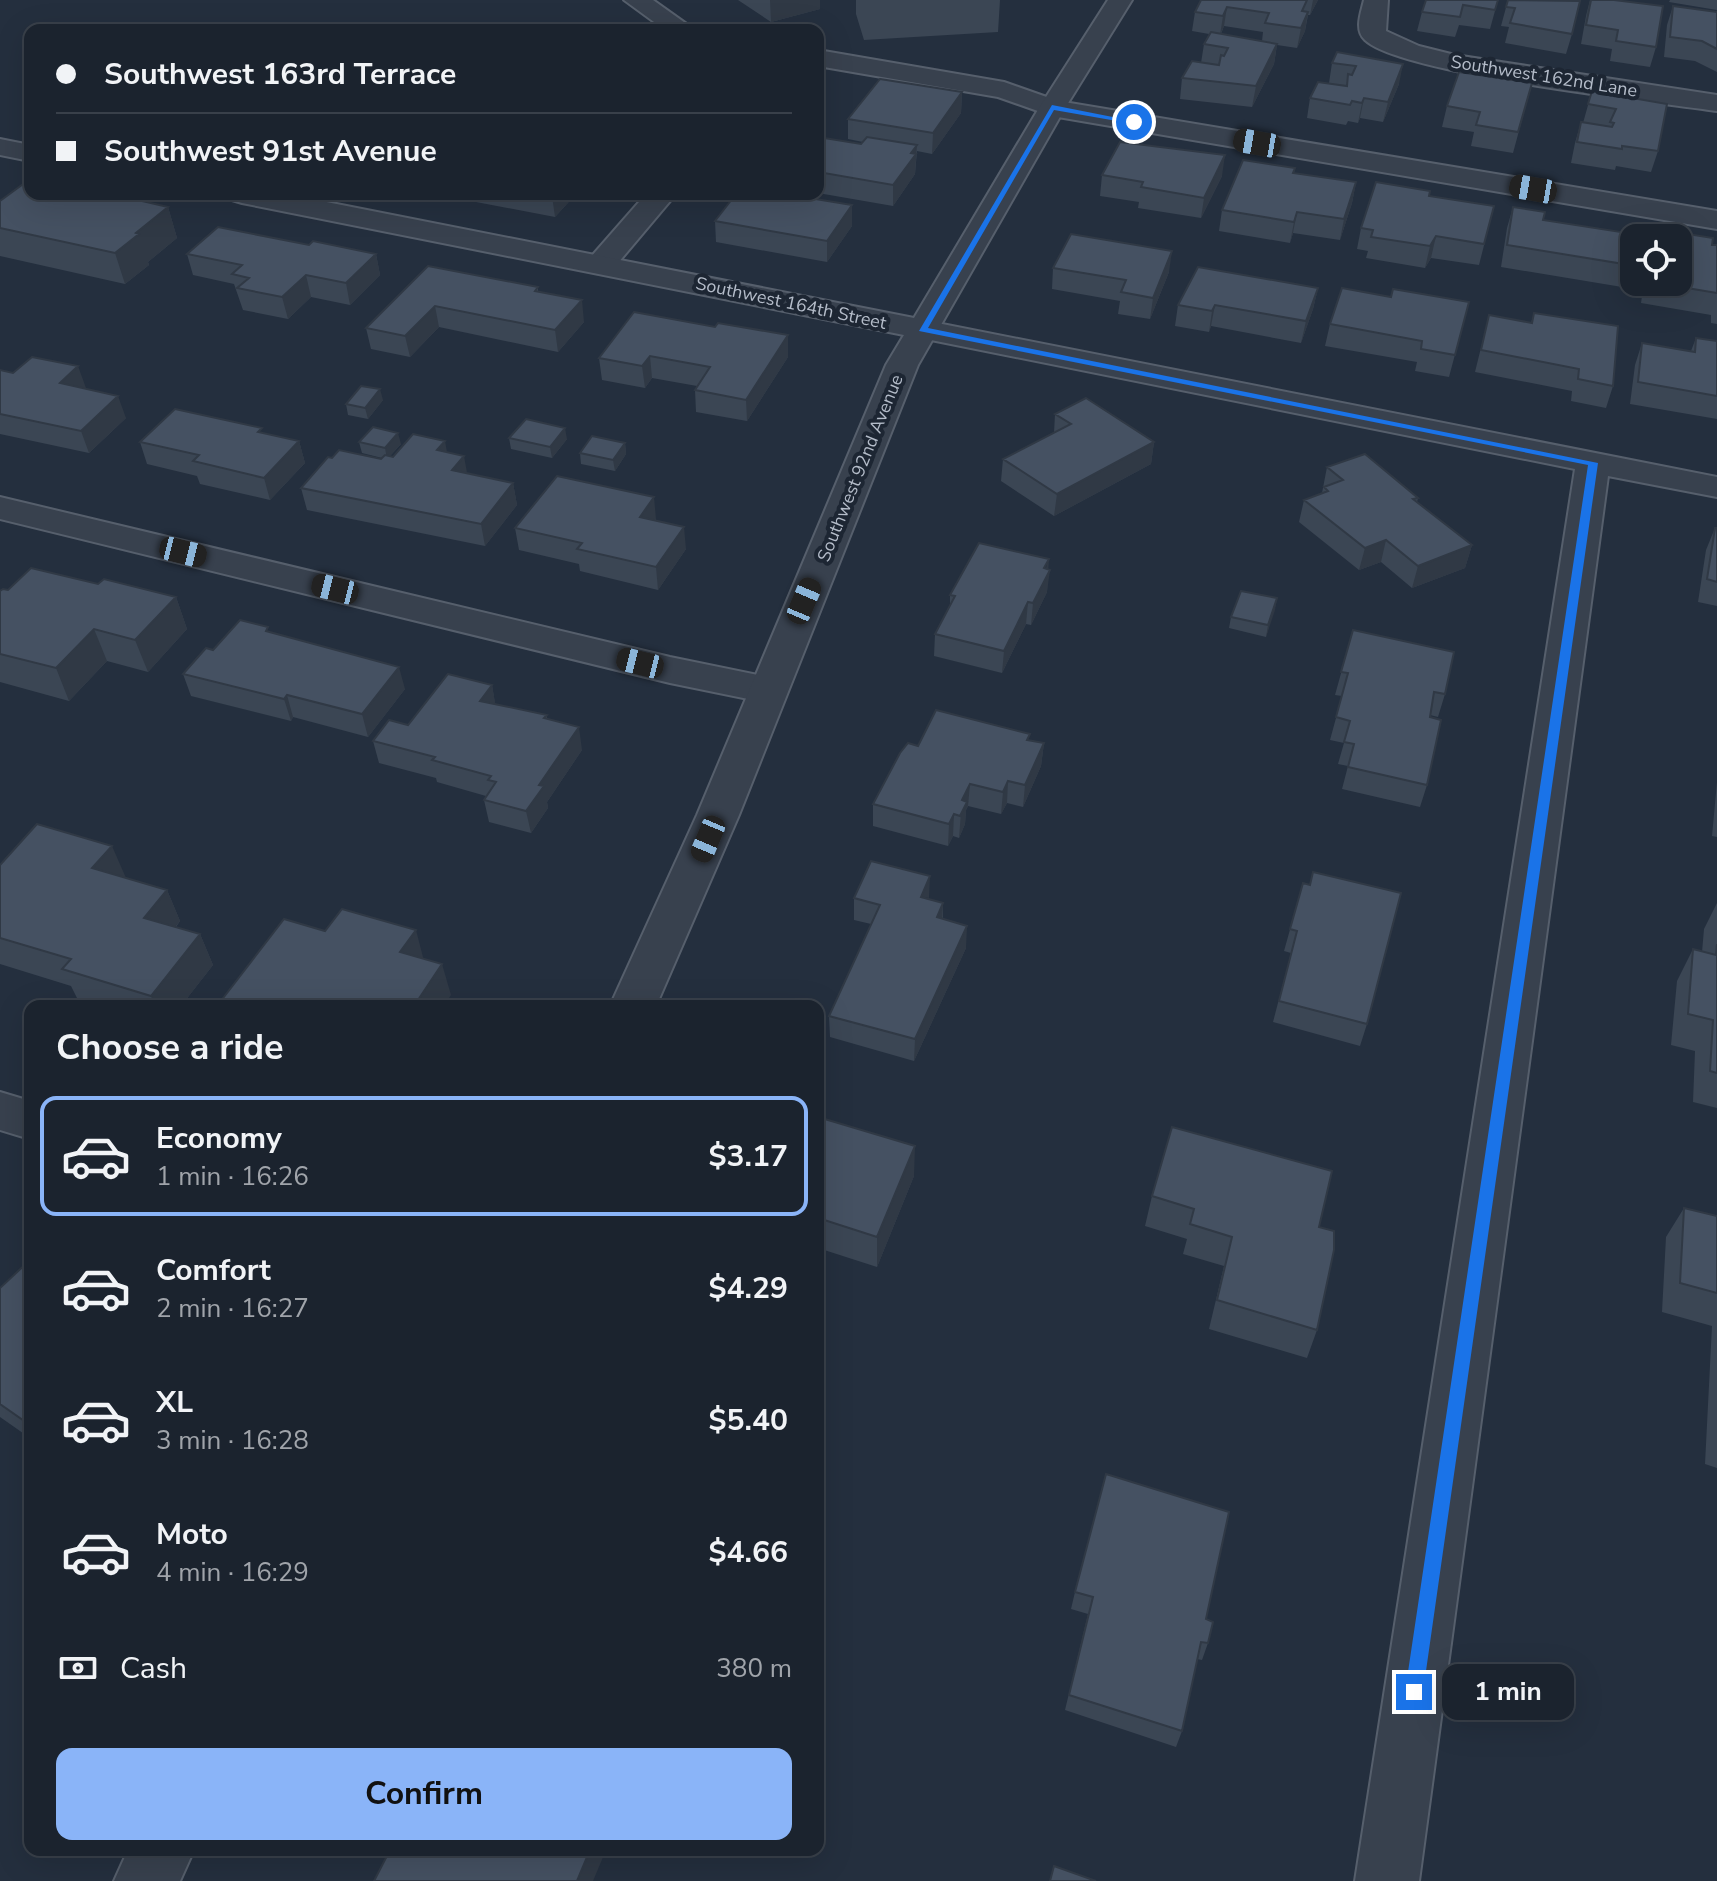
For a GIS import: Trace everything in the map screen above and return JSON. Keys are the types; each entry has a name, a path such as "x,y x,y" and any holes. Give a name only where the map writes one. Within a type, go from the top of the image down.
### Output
{"street":[{"path":"636,0 673,24"},
{"name":"Southwest 92nd Avenue","path":"636,1000 718,815 902,365 1052,108 1120,0"},
{"name":"Southwest 162nd Lane","path":"1376,0 1371,27 1375,36 1410,52 1455,63 1717,103"},
{"path":"824,59 1004,90 1052,108 1717,220"},
{"path":"0,147 24,152"},
{"name":"Southwest 164th Street","path":"273,200 1717,487"},
{"path":"601,264 657,200"},
{"path":"1387,1881 1593,463"},
{"path":"0,508 670,670 768,690"},
{"path":"0,1111 24,1118"},
{"path":"146,1881 160,1856"}],"building":[{"path":"1201,0 1307,0 1302,11 1308,12 1301,28 1265,23 1269,13 1227,7 1223,16 1195,12"},
{"path":"1426,0 1498,0 1495,10 1463,5 1460,17 1422,12"},
{"path":"1508,0 1580,1 1572,34 1510,23 1515,8 1506,7"},
{"path":"1591,0 1663,6 1656,47 1616,41 1618,30 1586,25"},
{"path":"1673,6 1717,12 1717,49 1702,41 1670,37"},
{"path":"1211,32 1277,44 1256,86 1182,78 1192,61 1219,65 1221,55 1224,56 1228,48 1204,44"},
{"path":"1337,52 1403,64 1388,102 1364,98 1362,103 1352,101 1350,105 1310,98 1318,82 1347,86 1348,74 1352,75 1356,66 1332,63"},
{"path":"1459,72 1532,83 1518,132 1476,125 1480,112 1447,106"},
{"path":"880,79 962,92 933,133 848,119"},
{"path":"1592,91 1667,104 1658,151 1577,142 1581,122 1612,127 1614,123 1610,122 1616,109 1588,104"},
{"path":"867,137 917,145 911,153 916,154 893,185 824,173 824,138 861,144"},
{"path":"1120,142 1225,155 1204,198 1141,187 1143,182 1102,175"},
{"path":"1243,160 1295,168 1293,173 1356,182 1344,219 1297,212 1294,222 1222,210"},
{"path":"1376,182 1430,191 1429,196 1494,206 1484,244 1436,236 1430,246 1371,237 1373,230 1361,228"},
{"path":"24,183 24,200 138,200 168,207 115,253 0,228 0,201"},
{"path":"731,200 822,200 852,205 827,241 715,221"},
{"path":"1513,207 1545,212 1543,220 1620,232 1620,263 1507,245"},
{"path":"218,227 309,245 313,241 376,254 346,283 306,275 282,297 237,288 249,278 232,274 242,265 187,254"},
{"path":"1071,234 1172,251 1153,298 1121,292 1126,280 1053,268"},
{"path":"1692,235 1713,238 1712,245 1717,245 1717,293 1692,289"},
{"path":"428,266 538,287 535,291 582,300 555,330 435,306 405,336 366,328"},
{"path":"1198,267 1318,288 1306,321 1215,305 1212,311 1178,305"},
{"path":"1342,288 1391,297 1393,289 1469,302 1455,355 1421,349 1422,341 1330,324"},
{"path":"634,312 715,327 718,323 788,335 746,400 695,390 710,367 650,356 642,366 599,358"},
{"path":"1534,313 1618,326 1613,386 1578,379 1579,369 1481,350 1489,315 1532,323"},
{"path":"1696,338 1717,341 1717,396 1638,382 1642,343 1695,352"},
{"path":"32,357 78,366 60,383 118,396 81,431 0,414 0,370 13,373"},
{"path":"361,386 380,389 365,408 346,404"},
{"path":"1086,398 1154,442 1057,494 1003,459 1071,424 1055,414"},
{"path":"175,409 262,428 258,432 299,441 264,478 193,461 199,455 140,442"},
{"path":"526,419 565,428 550,447 509,438"},
{"path":"373,427 398,433 385,448 359,442"},
{"path":"413,434 445,441 437,450 464,456 452,470 513,483 481,524 301,488 328,457 332,458 339,450 381,459 385,455 393,457"},
{"path":"592,436 625,443 613,460 580,453"},
{"path":"1365,454 1418,498 1413,499 1472,545 1418,566 1386,540 1365,548 1304,500 1328,491 1324,487 1343,480 1327,467"},
{"path":"557,476 654,497 640,517 684,527 656,567 577,549 582,543 515,528"},
{"path":"1717,528 1717,582 1707,579"},
{"path":"979,543 1049,559 1044,568 1050,570 1033,603 1028,602 1004,651 935,634 955,596 950,595"},
{"path":"31,568 98,584 104,579 176,597 135,640 94,629 56,668 0,654 0,591 8,590"},
{"path":"1241,591 1277,598 1268,625 1231,617"},
{"path":"240,620 268,627 266,631 399,667 362,714 183,674 206,648 213,650"},
{"path":"1353,630 1454,652 1445,694 1434,692 1430,717 1441,720 1427,785 1348,767 1354,744 1344,742 1350,721 1336,717 1348,673 1341,672"},
{"path":"448,674 492,685 480,701 547,715 544,718 579,727 539,785 544,786 526,811 484,800 496,782 488,780 491,776 373,741 389,720 408,725"},
{"path":"936,710 1030,734 1027,740 1044,743 1025,785 1008,781 1003,792 970,784 962,800 967,802 960,816 954,814 949,824 873,804 900,753 908,743 918,746"},
{"path":"37,824 112,846 92,868 167,890 144,918 200,934 151,996 62,969 71,959 0,938 0,865"},
{"path":"871,861 930,876 921,897 943,903 937,917 967,926 915,1039 829,1016 880,905 854,898"},
{"path":"1313,872 1401,893 1367,1024 1279,1001 1297,931 1290,929 1303,883 1310,885"},
{"path":"342,909 416,930 400,952 442,964 418,1000 222,1000 284,919 325,931"},
{"path":"1717,944 1717,1073 1710,1071 1713,1020 1688,1014 1693,949 1716,955"},
{"path":"824,1119 915,1146 877,1237 824,1220"},
{"path":"1172,1127 1332,1171 1319,1227 1334,1231 1334,1250 1317,1330 1217,1300 1232,1237 1190,1224 1194,1209 1152,1196"},
{"path":"1684,1208 1717,1216 1717,1293 1680,1283"},
{"path":"24,1266 24,1421 0,1404 0,1288"},
{"path":"1106,1474 1229,1512 1206,1619 1213,1622 1208,1643 1201,1642 1182,1731 1069,1695 1093,1597 1075,1592"},
{"path":"387,1856 587,1856 577,1881 374,1881"},
{"path":"1054,1866 1096,1881 1050,1881"}],"route":[{"path":"1134,122 1052,108 922,329 1593,463 1414,1692"}]}
